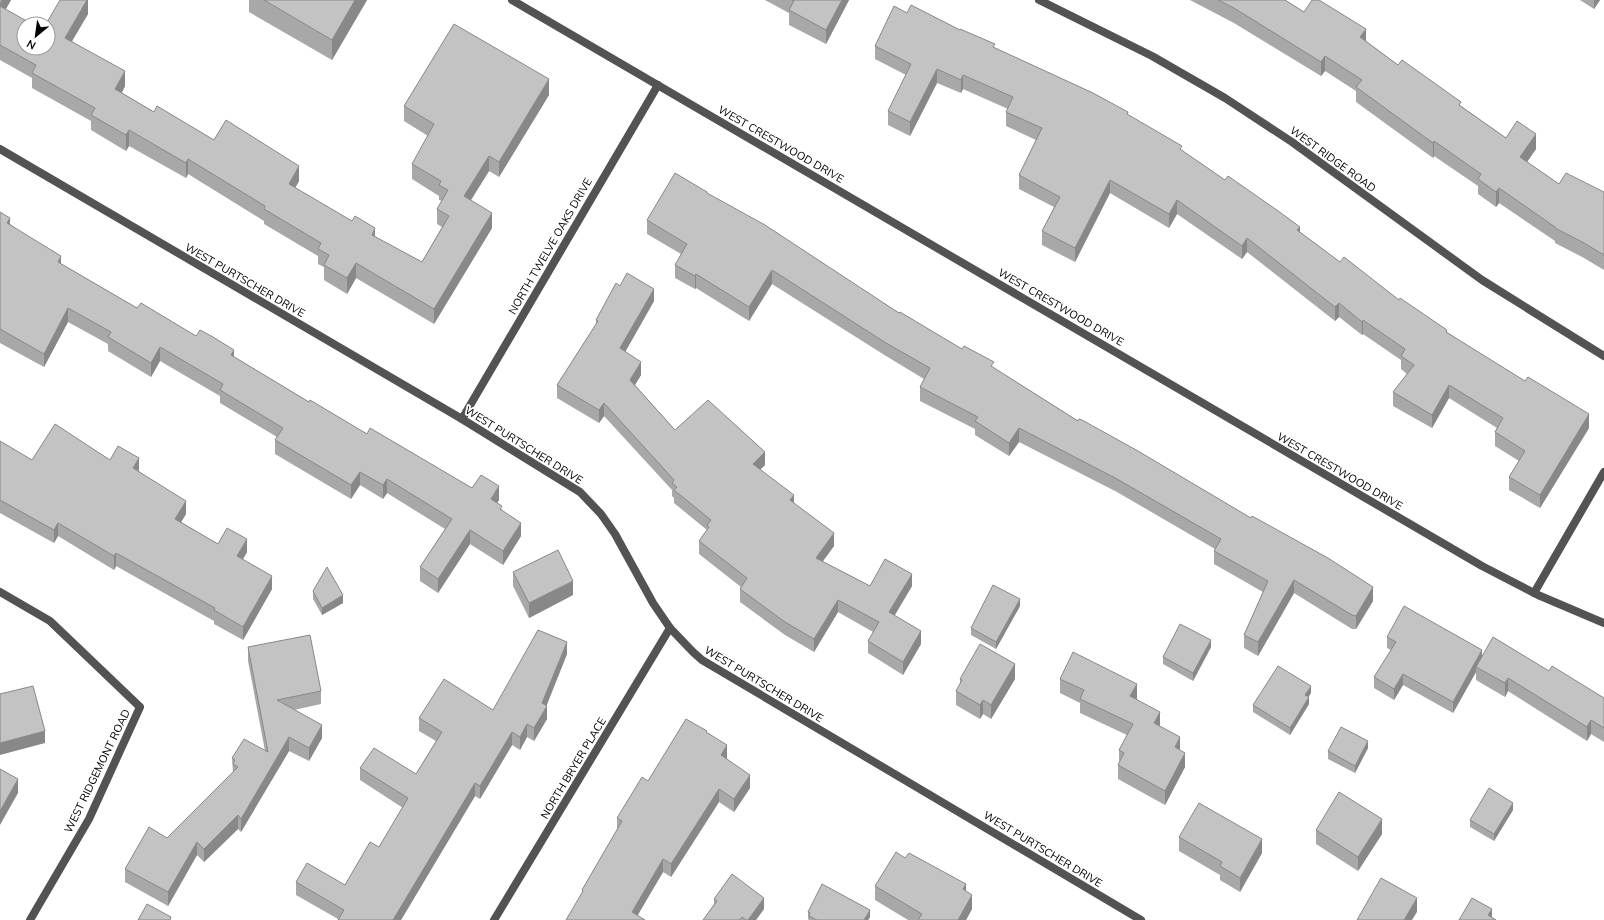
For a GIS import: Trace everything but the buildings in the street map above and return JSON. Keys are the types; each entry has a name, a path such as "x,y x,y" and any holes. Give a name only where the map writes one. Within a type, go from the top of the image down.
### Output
{"street":[{"name":"WEST CRESTWOOD DRIVE","path":"512,0 1390,514 1505,579 1604,623"},
{"name":"WEST RIDGE ROAD","path":"1039,0 1152,56 1231,102 1298,147 1482,280 1604,356"},
{"name":"NORTH TWELVE OAKS DRIVE","path":"462,419 658,85"},
{"name":"WEST PURTSCHER DRIVE","path":"0,149 462,419 560,478 591,502 615,534 653,603 670,628 692,652 715,669 1142,920"},
{"path":"1534,593 1604,472"},
{"name":"WEST RIDGEMONT ROAD","path":"0,592 50,621 140,707 89,819 30,920"},
{"name":"NORTH BRYER PLACE","path":"494,920 670,628"}]}
